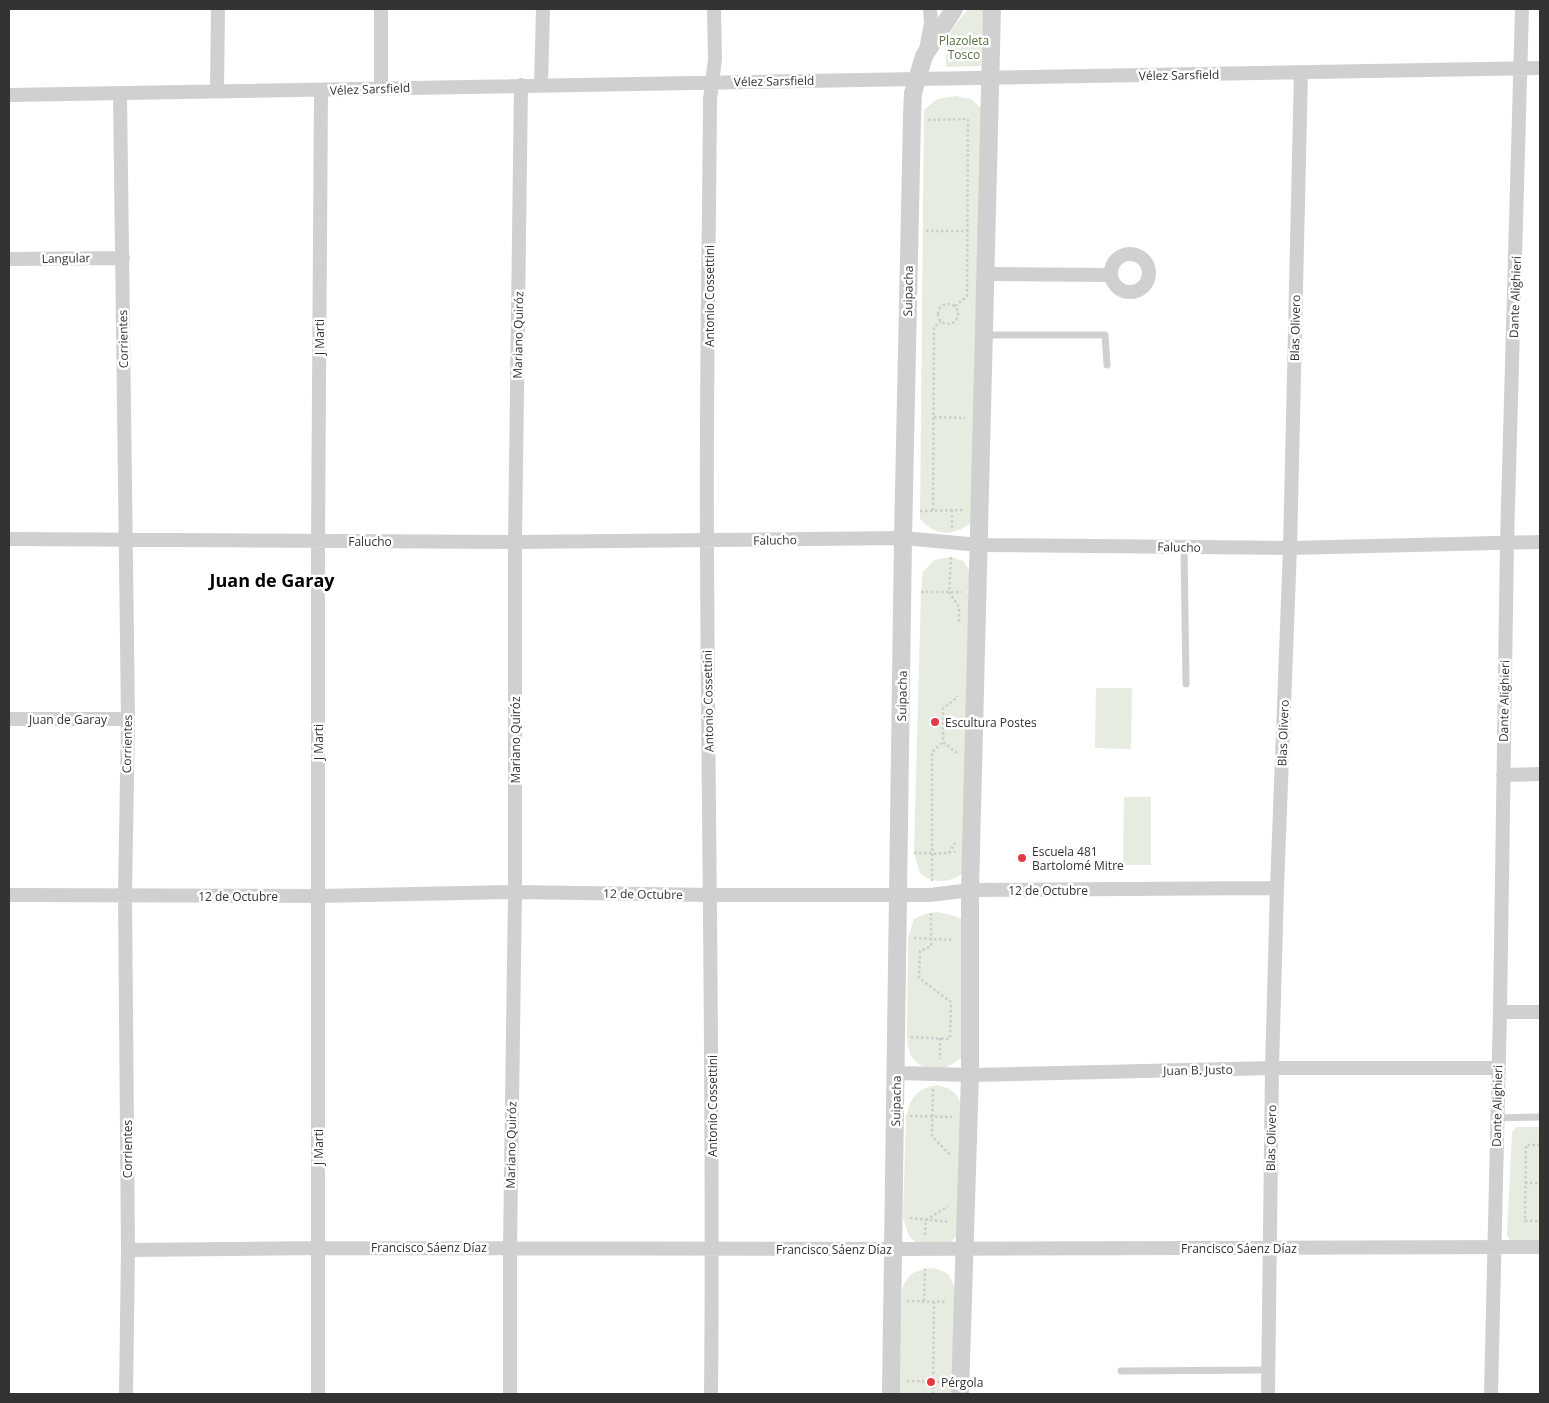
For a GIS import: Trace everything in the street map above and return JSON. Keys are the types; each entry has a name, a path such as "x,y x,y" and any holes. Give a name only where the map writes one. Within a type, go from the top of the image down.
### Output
{"street":[{"path":"217,92 218,9"},
{"path":"381,9 381,88"},
{"path":"541,86 542,9"},
{"name":"Antonio Cossettini","path":"711,1394 711,896 706,540 710,109 715,59 714,9"},
{"path":"924,56 931,23 930,9"},
{"name":"Suipacha","path":"891,1394 897,1074 903,538 913,93 924,56 954,9"},
{"path":"960,1394 970,1075 970,890 992,78 992,9"},
{"name":"Dante Alighieri","path":"1491,1394 1508,542 1522,9"},
{"name":"Vélez Sarsfield","path":"9,95 1540,68"},
{"name":"Blas Olivero","path":"1268,1394 1272,1068 1290,548 1301,72"},
{"name":"Mariano Quiróz","path":"510,1394 521,85"},
{"name":"J Marti","path":"318,1394 318,541 321,90"},
{"name":"Corrientes","path":"120,94 128,720 125,895 128,1250 126,1394"},
{"name":"Langular","path":"9,259 122,258"},
{"path":"986,274 1111,275"},
{"name":"Falucho","path":"9,539 516,542 903,538 980,544 1290,548 1540,542"},
{"name":"Juan de Garay","path":"9,719 128,720"},
{"path":"1503,775 1540,774"},
{"name":"12 de Octubre","path":"9,895 319,896 515,892 711,896 930,896 970,890 1277,888"},
{"path":"1500,1012 1540,1012"},
{"name":"Juan B. Justo","path":"897,1074 970,1075 1272,1068 1498,1068"},
{"name":"Francisco Sáenz Díaz","path":"128,1250 510,1247 893,1249 1540,1247"}],"lane":[{"path":"985,335 1105,335 1107,365"},
{"path":"1184,547 1186,684"},
{"path":"1497,1118 1540,1117"},
{"path":"1121,1371 1269,1370"}],"path":[{"path":"955,306 967,296 968,119"},
{"path":"924,120 974,119"},
{"path":"923,231 968,230"},
{"path":"948,304 955,306 958,311 956,320 947,323 941,321 939,312 942,306 948,304"},
{"path":"934,510 934,327 941,321"},
{"path":"934,417 968,418"},
{"path":"952,510 952,532"},
{"path":"920,511 968,510"},
{"path":"951,558 949,592 959,606 959,625"},
{"path":"920,592 965,592"},
{"path":"932,884 932,752 943,742 943,708 957,698 958,689"},
{"path":"943,742 956,751 957,761"},
{"path":"949,853 957,839"},
{"path":"914,853 959,852"},
{"path":"907,1036 950,1039 951,1002 919,978 920,951 931,946 931,913"},
{"path":"908,938 959,940"},
{"path":"940,1038 940,1070 934,1074 932,1136 950,1154 950,1162"},
{"path":"906,1116 955,1117"},
{"path":"1540,1145 1526,1145 1525,1183 1525,1221 1540,1221"},
{"path":"1525,1183 1540,1183"},
{"path":"926,1220 948,1207 949,1198"},
{"path":"903,1218 953,1223"},
{"path":"924,1301 925,1268"},
{"path":"902,1301 948,1302"},
{"path":"933,1394 934,1302"},
{"path":"905,1381 946,1382"}],"green space":[{"name":"Plazoleta Tosco","path":"968,9 984,9 981,66 946,67 950,35"},
{"path":"956,96 971,99 981,108 976,520 961,529 947,533 933,530 920,519 924,110 937,99"},
{"path":"951,557 963,561 972,574 965,871 955,878 937,881 920,873 914,853 921,592 923,572 934,560"},
{"path":"1096,688 1132,688 1131,749 1095,748"},
{"path":"1124,797 1151,797 1151,865 1123,865"},
{"path":"937,912 962,919 965,1052 954,1063 946,1067 930,1069 916,1062 911,1056 909,1049 907,1036 908,938 914,919 925,914"},
{"path":"937,1085 953,1091 962,1106 957,1235 950,1243 917,1243 909,1236 903,1218 906,1116 910,1103 916,1094"},
{"path":"1516,1127 1540,1127 1540,1244 1512,1244 1507,1235 1512,1133"},
{"path":"931,1268 941,1270 947,1274 955,1289 953,1394 900,1394 902,1290 909,1276 920,1270"}],"place":[{"name":"Escultura Postes","path":"935,722"},
{"name":"Escuela 481 Bartolomé Mitre","path":"1022,858"},
{"name":"Pérgola","path":"931,1382"}],"district":[{"name":"Juan de Garay","path":"272,580"}]}
